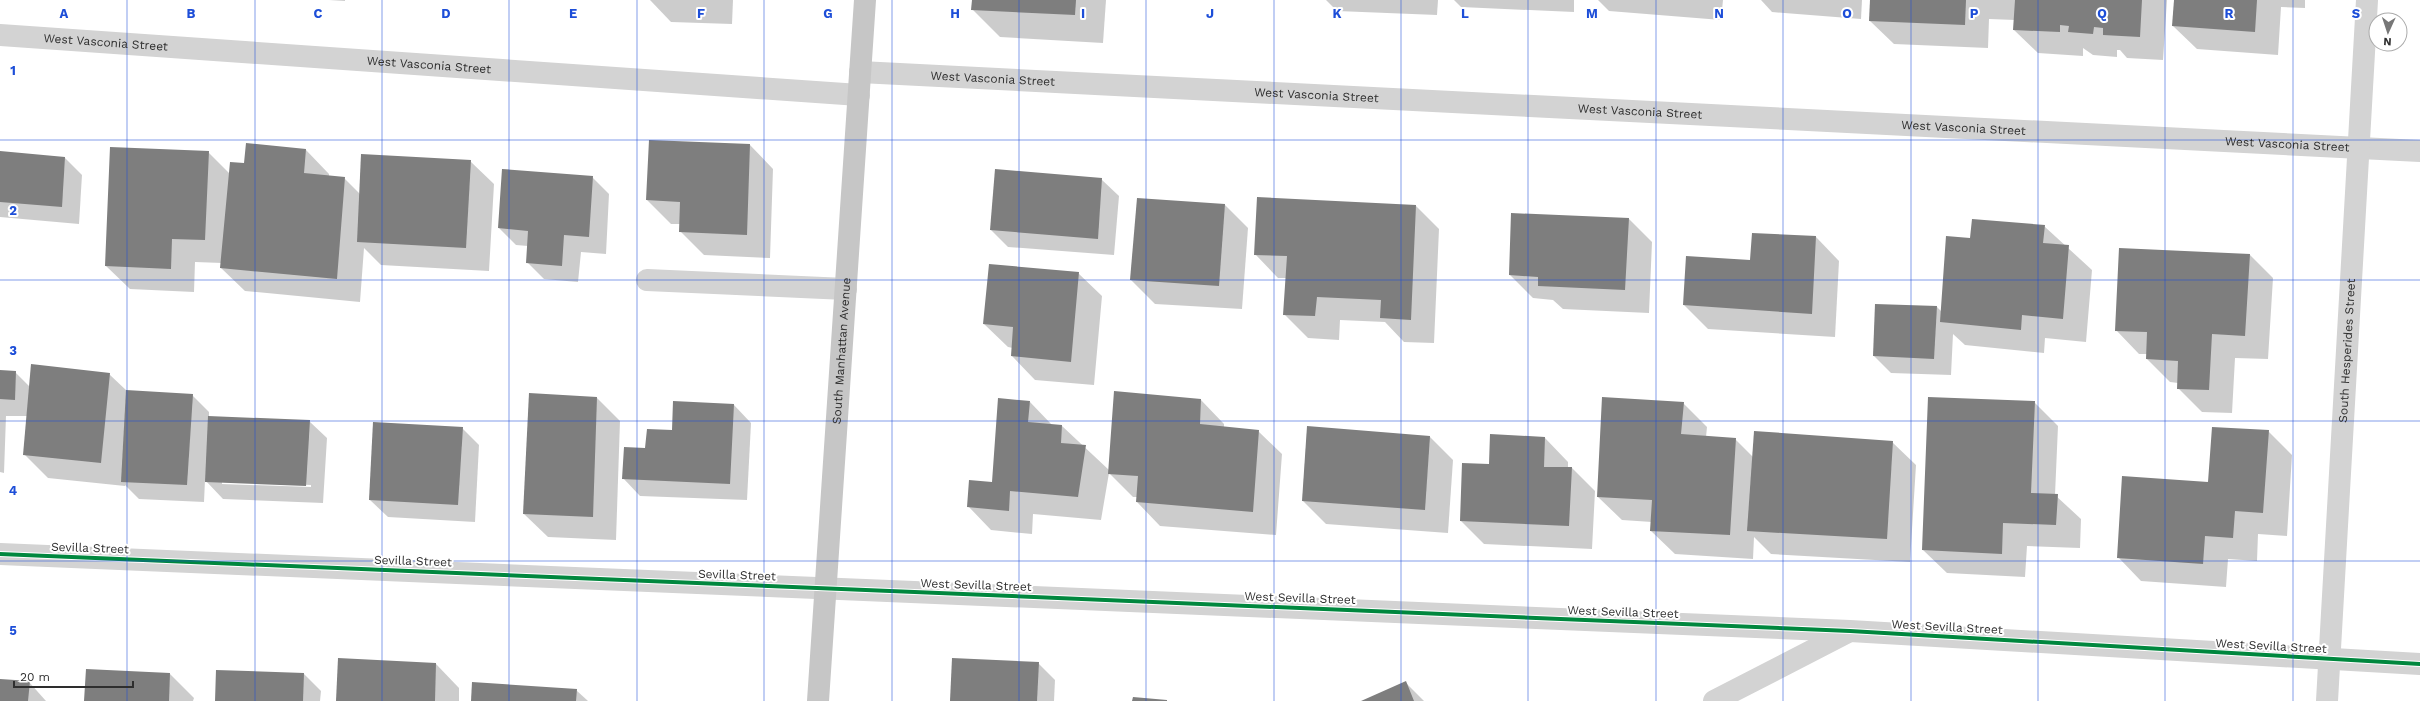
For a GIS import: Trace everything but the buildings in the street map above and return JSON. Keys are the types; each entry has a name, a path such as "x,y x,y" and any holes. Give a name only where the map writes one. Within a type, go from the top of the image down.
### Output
{"main road":[{"name":"South Manhattan Avenue","path":"818,701 865,0"}],"street":[{"name":"South Hesperides Street","path":"2327,701 2360,148 2367,0"},
{"name":"West Vasconia Street","path":"0,35 858,95"},
{"name":"West Vasconia Street","path":"860,72 2420,151"},
{"path":"647,280 846,289"},
{"name":"Sevilla Street","path":"0,554 826,589"},
{"name":"West Sevilla Street","path":"826,589 1850,631 2420,664"},
{"path":"1714,701 1850,631"}],"cycle path":[{"path":"0,554 1850,631 2420,664"}]}
